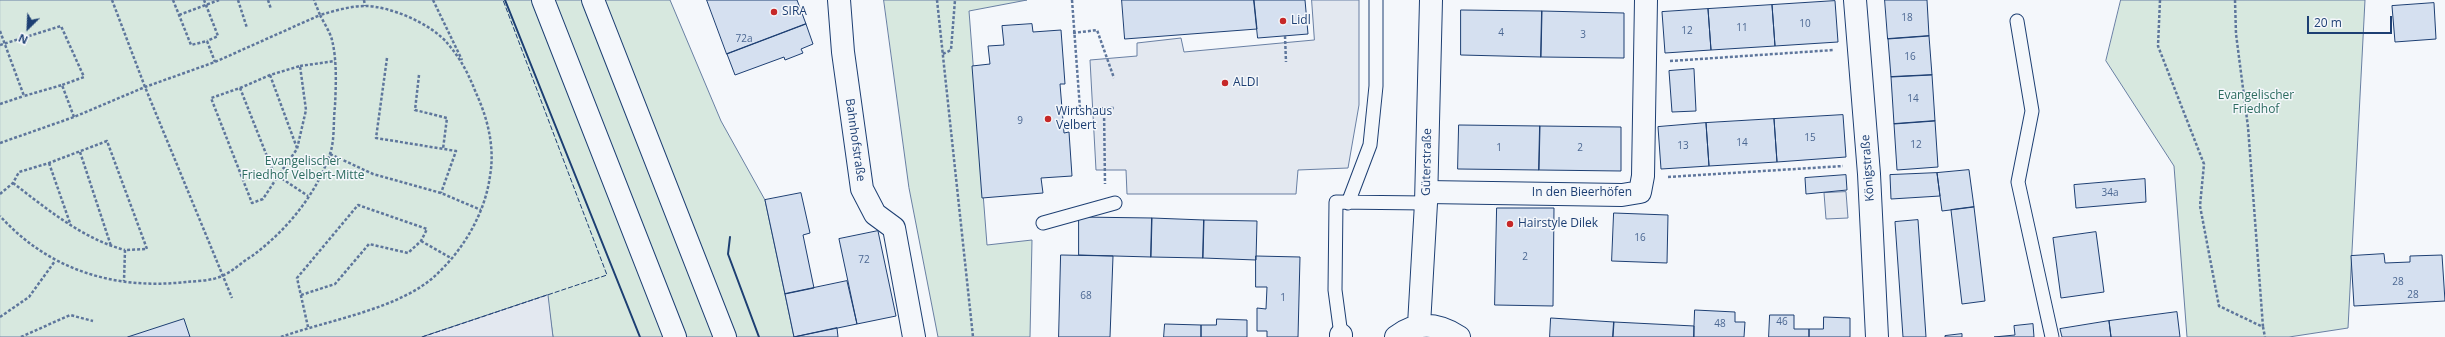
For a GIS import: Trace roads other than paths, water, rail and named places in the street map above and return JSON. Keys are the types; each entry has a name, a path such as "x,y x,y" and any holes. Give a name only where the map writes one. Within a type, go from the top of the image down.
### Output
{"main road":[{"path":"543,0 676,337"},
{"path":"593,0 726,337"},
{"name":"Bahnhofstraße","path":"839,0 843,52 862,189 875,214 894,228 914,337"},
{"name":"Güterstraße","path":"1419,325 1426,197 1431,0"},
{"name":"In den Bieerhöfen","path":"1426,197 1622,195 1640,192 1643,176 1646,0"},
{"name":"Königstraße","path":"1855,0 1869,174 1877,337"},
{"path":"1396,337 1408,328 1419,325 1441,328 1459,337"}],"lane":[{"path":"1342,336 1334,290 1342,203 1370,146 1376,86 1376,0"},
{"path":"2017,21 2032,112 2018,182 2052,337"},
{"path":"1342,203 1426,197"},
{"path":"1043,223 1110,203"}],"place":[{"name":"SIRA","path":"774,12"},
{"name":"Lidl","path":"1283,21"},
{"name":"ALDI","path":"1225,83"},
{"name":"Wirtshaus Velbert","path":"1048,119"},
{"name":"Hairstyle Dilek","path":"1510,224"}],"park label":[{"name":"Evangelischer Friedhof","path":"2256,103"},
{"name":"Evangelischer Friedhof Velbert-Mitte","path":"303,169"}]}
